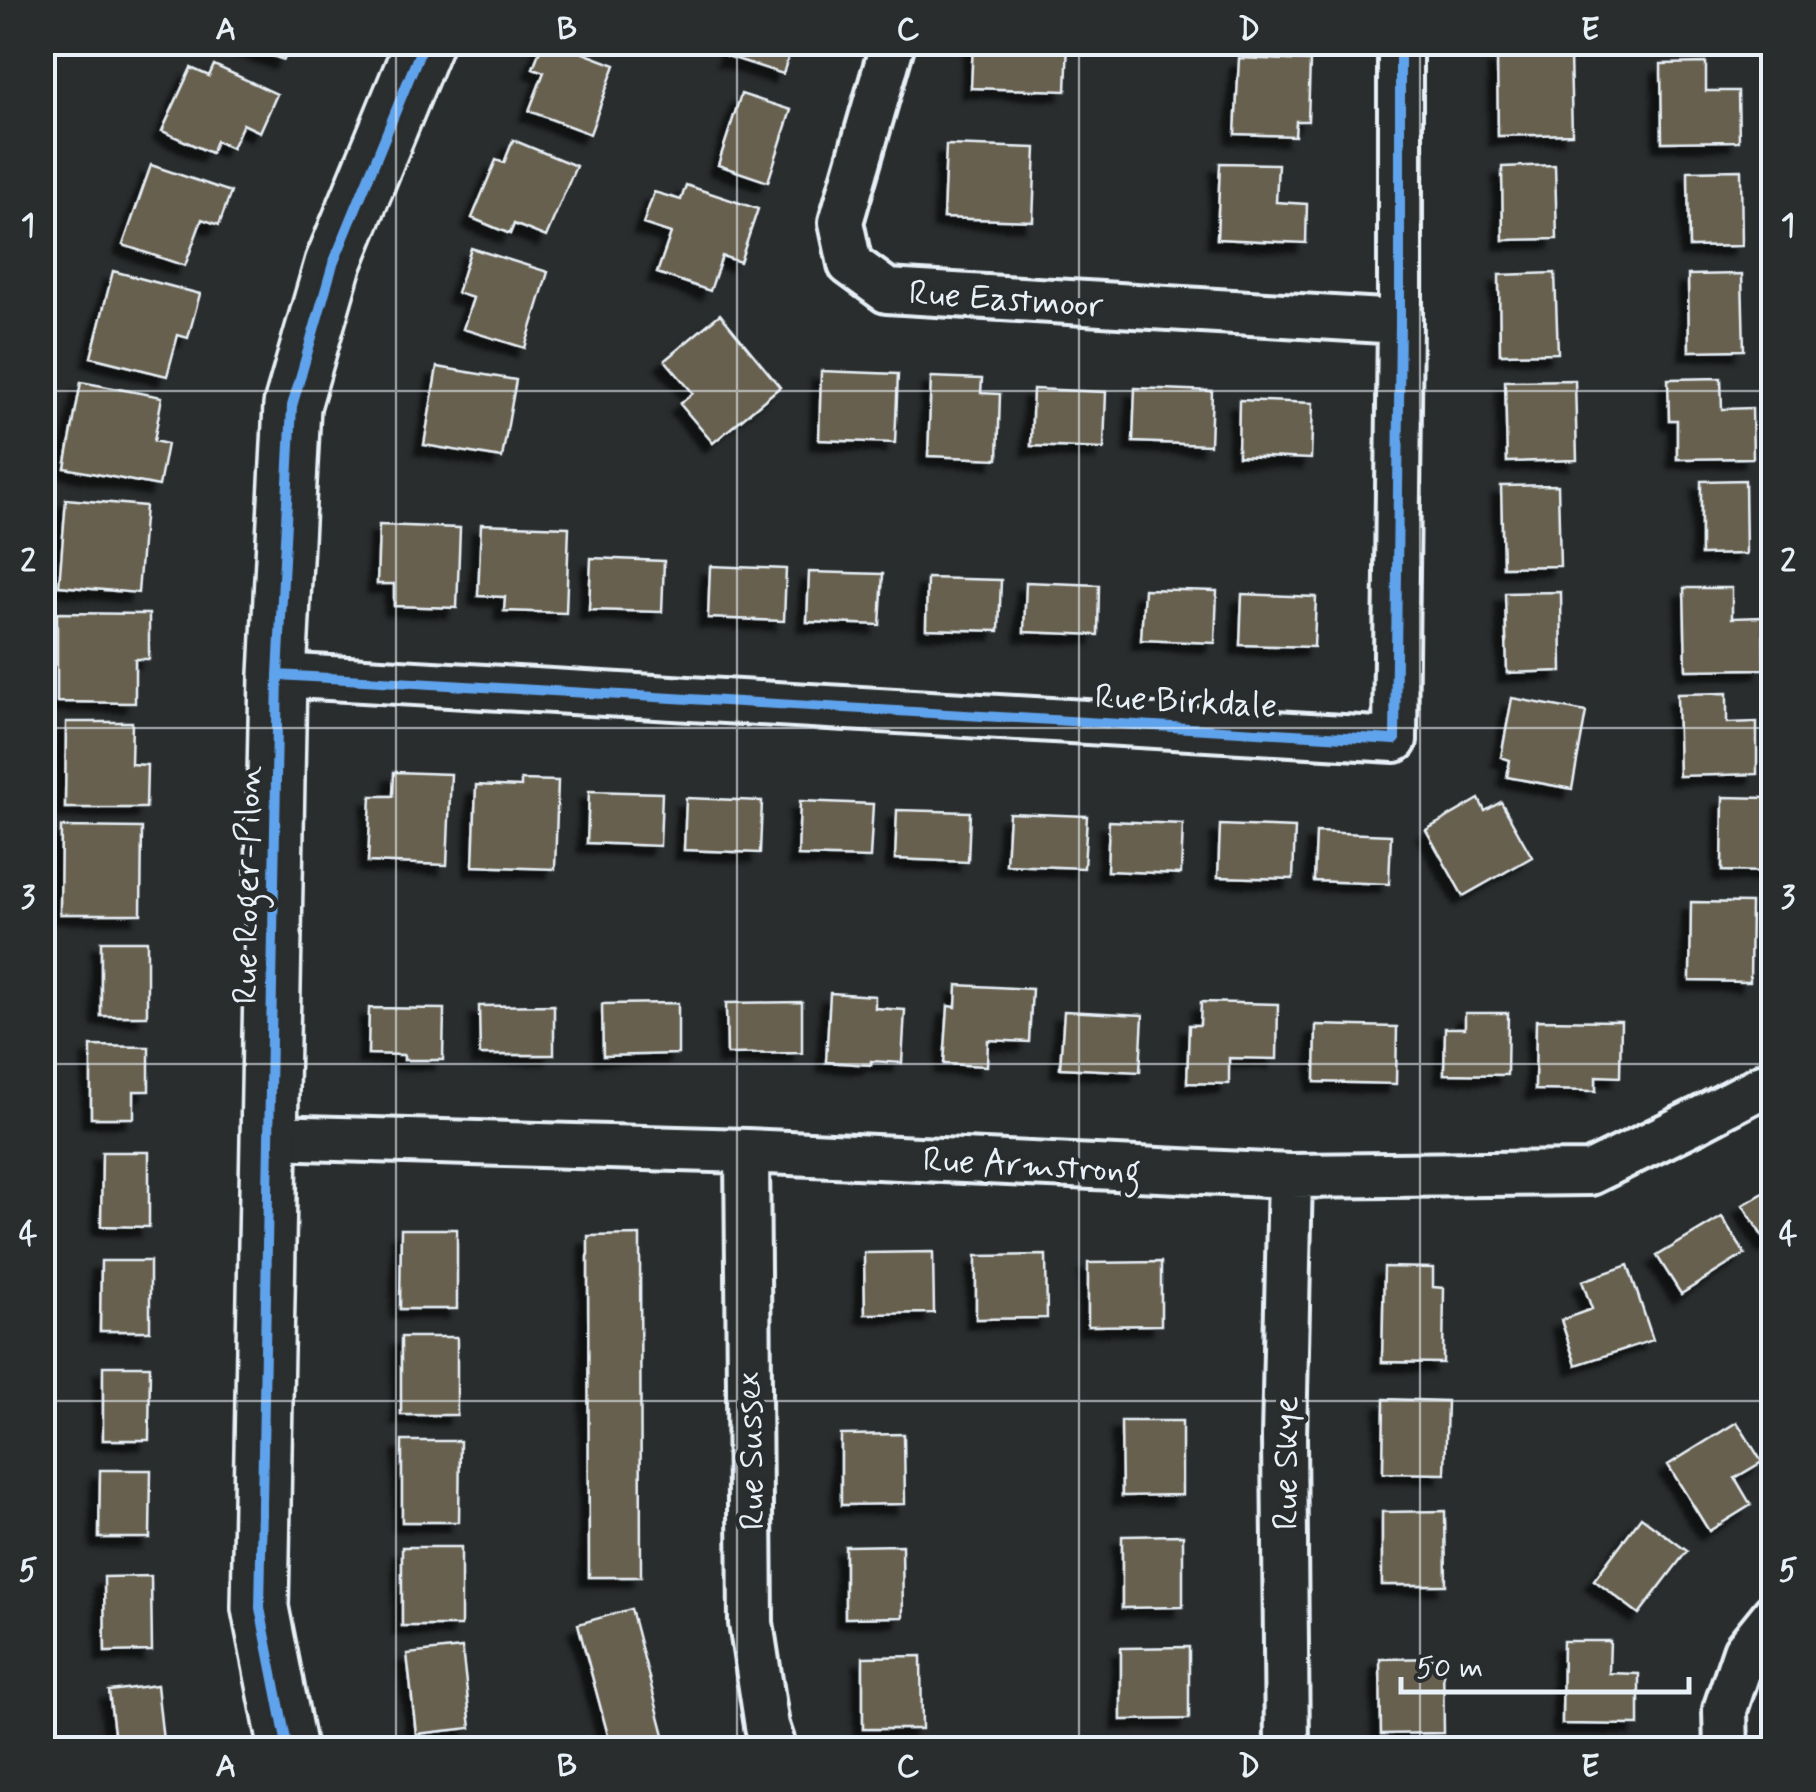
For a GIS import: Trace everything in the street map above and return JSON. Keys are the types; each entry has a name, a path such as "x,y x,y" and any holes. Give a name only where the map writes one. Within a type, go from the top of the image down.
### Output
{"street":[{"name":"Rue Roger-Pilon","path":"288,1750 260,1608 278,675 292,406 334,264 424,42"},
{"name":"Rue Eastmoor","path":"892,42 841,222 850,264 887,291 1400,322"},
{"name":"Rue Birkdale","path":"278,675 1396,740 1400,42"},
{"name":"Rue Armstrong","path":"270,1137 747,1151 1290,1176 1590,1172 1774,1080"},
{"name":"Rue Sussex","path":"747,1151 751,1622 768,1726 776,1750"},
{"name":"Rue Skye","path":"1287,1750 1284,1438 1290,1176"},
{"path":"1726,1750 1725,1710 1745,1651 1774,1614"}],"building":[{"path":"232,42 290,42 284,60"},
{"path":"543,42 585,42 583,53 615,65 590,134 529,111 544,72 533,68"},
{"path":"732,42 793,42 783,74 727,56"},
{"path":"1068,42 1066,91 971,88 973,43"},
{"path":"1570,55 1572,134 1498,136 1497,57"},
{"path":"1239,58 1310,61 1308,121 1296,121 1295,136 1235,134"},
{"path":"1706,63 1706,91 1738,91 1739,141 1662,142 1661,64"},
{"path":"214,65 277,94 260,132 243,124 232,148 216,141 211,153 162,131 191,68 209,76"},
{"path":"741,94 791,110 768,182 718,165"},
{"path":"513,140 576,166 546,237 514,224 510,234 472,218 496,160 504,163"},
{"path":"946,145 1036,148 1033,221 943,218"},
{"path":"1220,163 1278,164 1276,202 1307,204 1306,243 1217,239"},
{"path":"151,165 231,192 219,225 202,219 185,266 123,245"},
{"path":"1555,165 1557,239 1503,240 1502,167"},
{"path":"1741,170 1742,246 1689,247 1688,171"},
{"path":"686,185 758,209 740,262 722,256 710,291 657,273 671,233 643,224 654,192 681,200"},
{"path":"471,248 548,272 525,348 463,329 473,298 457,293"},
{"path":"113,271 200,294 188,338 178,335 167,376 91,357"},
{"path":"1555,273 1558,353 1500,354 1499,275"},
{"path":"1742,274 1744,350 1689,351 1688,275"},
{"path":"720,314 780,387 713,443 680,404 693,393 665,360"},
{"path":"437,367 516,380 502,458 424,445"},
{"path":"821,371 898,374 895,443 819,440"},
{"path":"931,377 982,379 981,393 1000,394 998,459 928,456"},
{"path":"1721,378 1722,409 1752,408 1753,458 1677,459 1677,420 1669,420 1668,379"},
{"path":"1575,380 1577,460 1507,462 1505,381"},
{"path":"81,382 162,397 154,441 167,444 159,486 65,468"},
{"path":"1135,388 1212,391 1210,445 1133,442"},
{"path":"1033,389 1106,392 1104,449 1031,446"},
{"path":"1239,400 1313,403 1311,459 1238,456"},
{"path":"1745,480 1746,554 1701,555 1701,481"},
{"path":"1558,485 1560,566 1503,567 1501,486"},
{"path":"66,499 145,506 138,593 59,586"},
{"path":"481,524 569,527 566,613 504,611 505,597 478,596"},
{"path":"379,525 460,528 457,608 394,606 394,584 377,584"},
{"path":"591,558 664,561 662,612 589,610"},
{"path":"710,566 786,569 784,621 708,618"},
{"path":"809,572 883,574 880,625 807,622"},
{"path":"927,578 1001,580 999,631 926,629"},
{"path":"1026,582 1099,585 1098,635 1024,632"},
{"path":"1684,588 1732,588 1732,618 1763,617 1764,669 1686,670"},
{"path":"1144,589 1217,591 1215,643 1141,640"},
{"path":"1561,592 1562,671 1507,673 1505,593"},
{"path":"1242,594 1316,597 1314,647 1240,645"},
{"path":"57,613 149,614 149,659 135,659 135,703 57,702"},
{"path":"1727,693 1727,723 1757,722 1757,774 1679,776 1677,694"},
{"path":"1512,698 1586,712 1572,789 1507,777 1510,760 1501,757"},
{"path":"66,722 132,722 131,764 147,765 146,808 65,808"},
{"path":"394,772 451,774 447,865 368,862 371,796 393,796"},
{"path":"521,780 558,781 555,869 473,866 476,785 521,787"},
{"path":"589,791 662,793 660,846 587,843"},
{"path":"1723,797 1769,798 1768,872 1722,871"},
{"path":"686,798 762,801 760,853 684,850"},
{"path":"1479,799 1485,811 1501,802 1532,857 1463,896 1426,830"},
{"path":"800,801 873,804 870,858 798,856"},
{"path":"897,810 970,812 968,862 895,859"},
{"path":"1009,813 1087,816 1084,868 1006,865"},
{"path":"1109,821 1183,824 1181,874 1107,871"},
{"path":"1220,825 1295,828 1293,879 1218,877"},
{"path":"61,827 142,828 141,914 60,914"},
{"path":"1316,832 1391,835 1389,884 1314,881"},
{"path":"1691,902 1751,903 1750,982 1690,981"},
{"path":"101,941 147,941 147,1016 101,1016"},
{"path":"957,985 1032,989 1029,1042 988,1040 987,1066 944,1064 948,1006 956,1007"},
{"path":"830,993 875,996 875,1008 905,1010 902,1063 826,1062"},
{"path":"802,1002 802,1053 727,1054 726,1003"},
{"path":"1201,1002 1278,1004 1277,1059 1229,1058 1229,1084 1187,1083 1189,1025 1200,1025"},
{"path":"678,1003 678,1054 603,1056 602,1004"},
{"path":"554,1005 554,1055 480,1055 479,1006"},
{"path":"369,1008 444,1009 443,1060 404,1060 404,1055 368,1054"},
{"path":"1064,1011 1143,1015 1140,1072 1060,1068"},
{"path":"1465,1013 1508,1013 1507,1075 1444,1074 1445,1028 1465,1028"},
{"path":"1536,1020 1621,1021 1620,1077 1596,1076 1596,1091 1535,1090"},
{"path":"1316,1025 1397,1027 1396,1084 1315,1082"},
{"path":"91,1046 149,1047 149,1091 134,1091 134,1118 91,1118"},
{"path":"102,1152 149,1152 149,1227 101,1226"},
{"path":"1774,1187 1774,1240 1767,1244 1743,1205"},
{"path":"1722,1217 1745,1254 1681,1294 1657,1256"},
{"path":"401,1229 457,1229 457,1309 400,1309"},
{"path":"640,1235 641,1577 589,1577 588,1236"},
{"path":"933,1252 934,1313 865,1314 864,1253"},
{"path":"1046,1255 1047,1318 976,1319 976,1256"},
{"path":"101,1261 150,1261 150,1331 100,1331"},
{"path":"1161,1262 1161,1325 1088,1326 1088,1263"},
{"path":"1628,1265 1653,1340 1576,1365 1561,1320 1592,1309 1582,1281"},
{"path":"1384,1267 1433,1268 1433,1287 1444,1288 1443,1363 1382,1362"},
{"path":"401,1337 457,1337 457,1415 401,1415"},
{"path":"103,1366 150,1366 149,1440 103,1440"},
{"path":"1384,1399 1447,1401 1445,1474 1383,1473"},
{"path":"1121,1421 1182,1421 1182,1495 1122,1496"},
{"path":"1737,1422 1762,1462 1735,1478 1751,1505 1709,1531 1668,1465"},
{"path":"904,1434 905,1504 841,1505 841,1435"},
{"path":"402,1441 460,1441 459,1522 402,1522"},
{"path":"100,1470 151,1470 150,1538 99,1538"},
{"path":"1445,1511 1446,1585 1382,1585 1382,1512"},
{"path":"1641,1517 1687,1551 1639,1614 1594,1580"},
{"path":"1183,1535 1183,1607 1122,1608 1122,1536"},
{"path":"902,1545 903,1617 845,1618 845,1546"},
{"path":"402,1547 461,1547 461,1626 402,1626"},
{"path":"151,1576 152,1651 105,1652 104,1577"},
{"path":"631,1609 668,1750 612,1750 578,1624"},
{"path":"1563,1641 1610,1641 1609,1673 1639,1674 1639,1725 1562,1724"},
{"path":"1189,1647 1189,1719 1121,1720 1121,1648"},
{"path":"462,1648 471,1728 416,1734 407,1654"},
{"path":"921,1656 922,1729 863,1729 863,1657"},
{"path":"1443,1658 1444,1733 1381,1734 1380,1659"},
{"path":"157,1685 164,1750 116,1750 109,1691"}],"cycle path":[{"path":"288,1750 260,1608 278,675 292,406 333,264 424,42"},
{"path":"278,675 1395,740 1400,42"}]}
